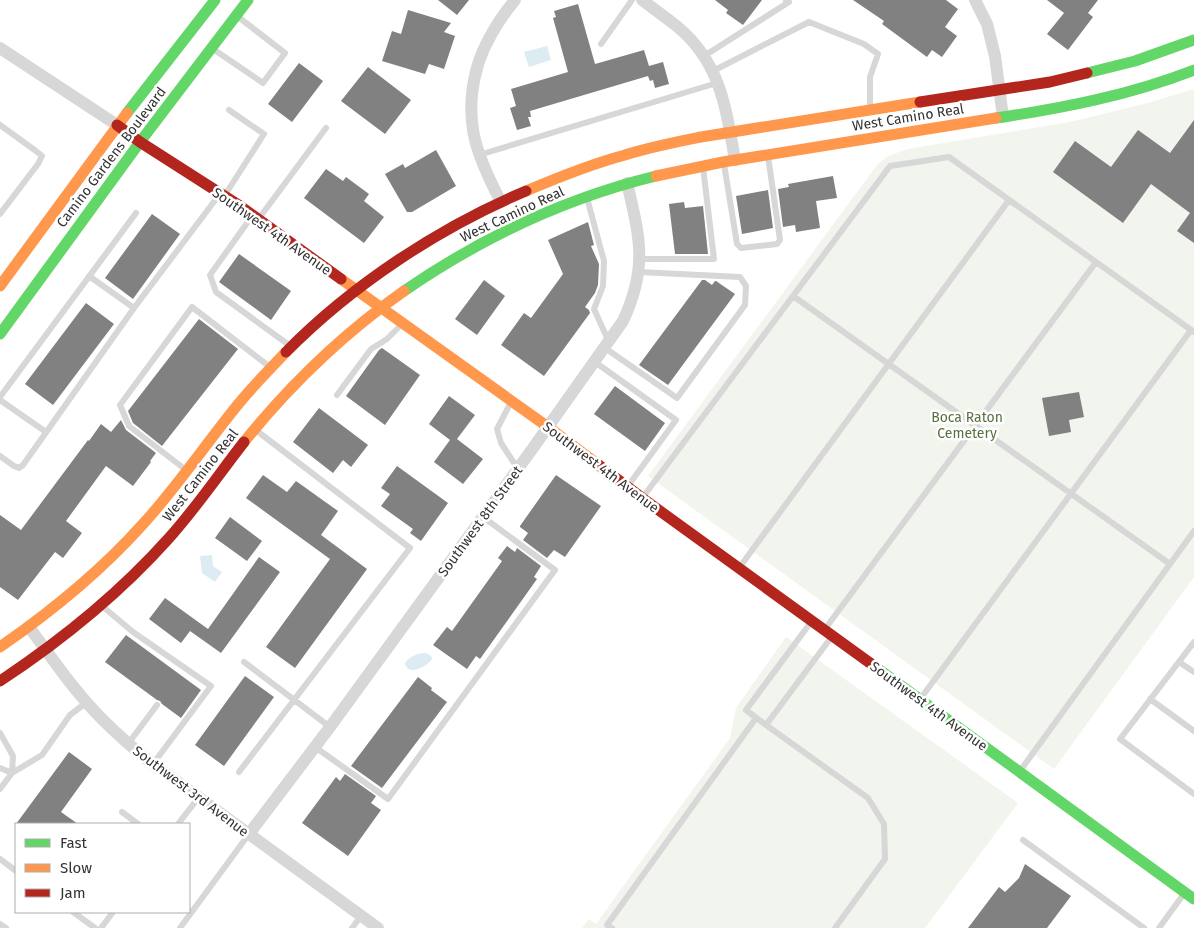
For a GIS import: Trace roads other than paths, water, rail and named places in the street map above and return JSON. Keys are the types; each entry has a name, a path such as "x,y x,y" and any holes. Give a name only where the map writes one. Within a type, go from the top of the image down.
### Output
{"street":[{"name":"Camino Gardens Boulevard","path":"0,334 140,142 212,48 215,0"},
{"name":"Camino Gardens Boulevard","path":"2,279 117,125 214,23 236,16 248,0"},
{"path":"501,202 479,155 474,138 471,103 473,85 482,51 495,27 515,0"},
{"path":"975,0 987,24 994,56 1002,117"},
{"path":"649,2 693,42 704,56 715,77 725,104 730,133 729,161"},
{"name":"West Camino Real","path":"0,647 30,627 94,574 124,545 164,501 239,404 291,347 322,319 356,291 423,244 501,202 559,177 615,158 672,143 1050,82 1145,58 1194,40"},
{"name":"Southwest 4th Avenue","path":"0,48 255,217 548,427 642,498 1190,896"},
{"name":"West Camino Real","path":"0,681 46,650 130,579 171,536 276,404 339,342 380,308 420,280 476,247 526,221 587,196 627,183 664,174 729,161 1074,105 1102,99 1194,70"},
{"name":"Southwest 8th Street","path":"249,834 483,518 623,321 636,289 640,259 639,239 627,183"},
{"name":"Southwest 3rd Avenue","path":"30,627 86,702 128,744 378,928"}],"lane":[{"path":"601,44 632,0"},
{"path":"704,56 789,2 786,0"},
{"path":"212,48 263,83 285,53 236,16"},
{"path":"479,155 715,77 810,22 864,44 878,54 870,77 870,110"},
{"path":"0,456 19,468 134,308 222,195 264,134 229,110"},
{"path":"0,126 42,156 0,214"},
{"path":"291,347 216,292 210,275 326,128"},
{"path":"729,161 737,244 741,248 777,244 780,240 768,155"},
{"path":"642,498 890,166 949,157 1192,331 920,700"},
{"path":"640,259 714,259 703,166"},
{"path":"587,196 604,261 603,286 594,309 607,345 676,398 745,304 746,286 740,277 639,272"},
{"path":"739,568 1009,200"},
{"path":"46,432 0,399 136,213"},
{"path":"766,725 828,633 975,425 1096,262"},
{"path":"89,276 134,308"},
{"path":"793,296 1170,564"},
{"path":"187,471 129,426 120,405 192,307 271,368"},
{"path":"337,395 372,349 387,339 402,324"},
{"path":"594,362 676,420 627,487"},
{"path":"512,402 497,429 501,443 518,469"},
{"path":"239,772 410,548 255,429"},
{"path":"315,747 388,799 555,570 483,518"},
{"path":"1019,772 1194,531"},
{"path":"101,605 133,632 211,686 153,764"},
{"path":"811,621 746,710 868,798 884,824 885,859 835,928"},
{"path":"1194,642 1120,740 1194,794"},
{"path":"244,662 330,727"},
{"path":"1179,662 1194,672"},
{"path":"1150,700 1194,731"},
{"path":"0,789 12,773 42,755 70,715 86,702"},
{"path":"128,744 157,706"},
{"path":"612,928 607,925 756,718"},
{"path":"0,733 13,756 12,773"},
{"path":"0,768 12,773"},
{"path":"179,823 199,797"},
{"path":"122,812 137,823"},
{"path":"180,928 249,834"},
{"path":"1022,840 1144,928"},
{"path":"0,859 15,870"},
{"path":"1159,928 1190,896"},
{"path":"74,913 95,928"},
{"path":"101,928 112,913"},
{"path":"352,928 361,916"},
{"path":"0,924 6,928"}],"park label":[{"name":"Boca Raton Cemetery","path":"967,426"}]}
